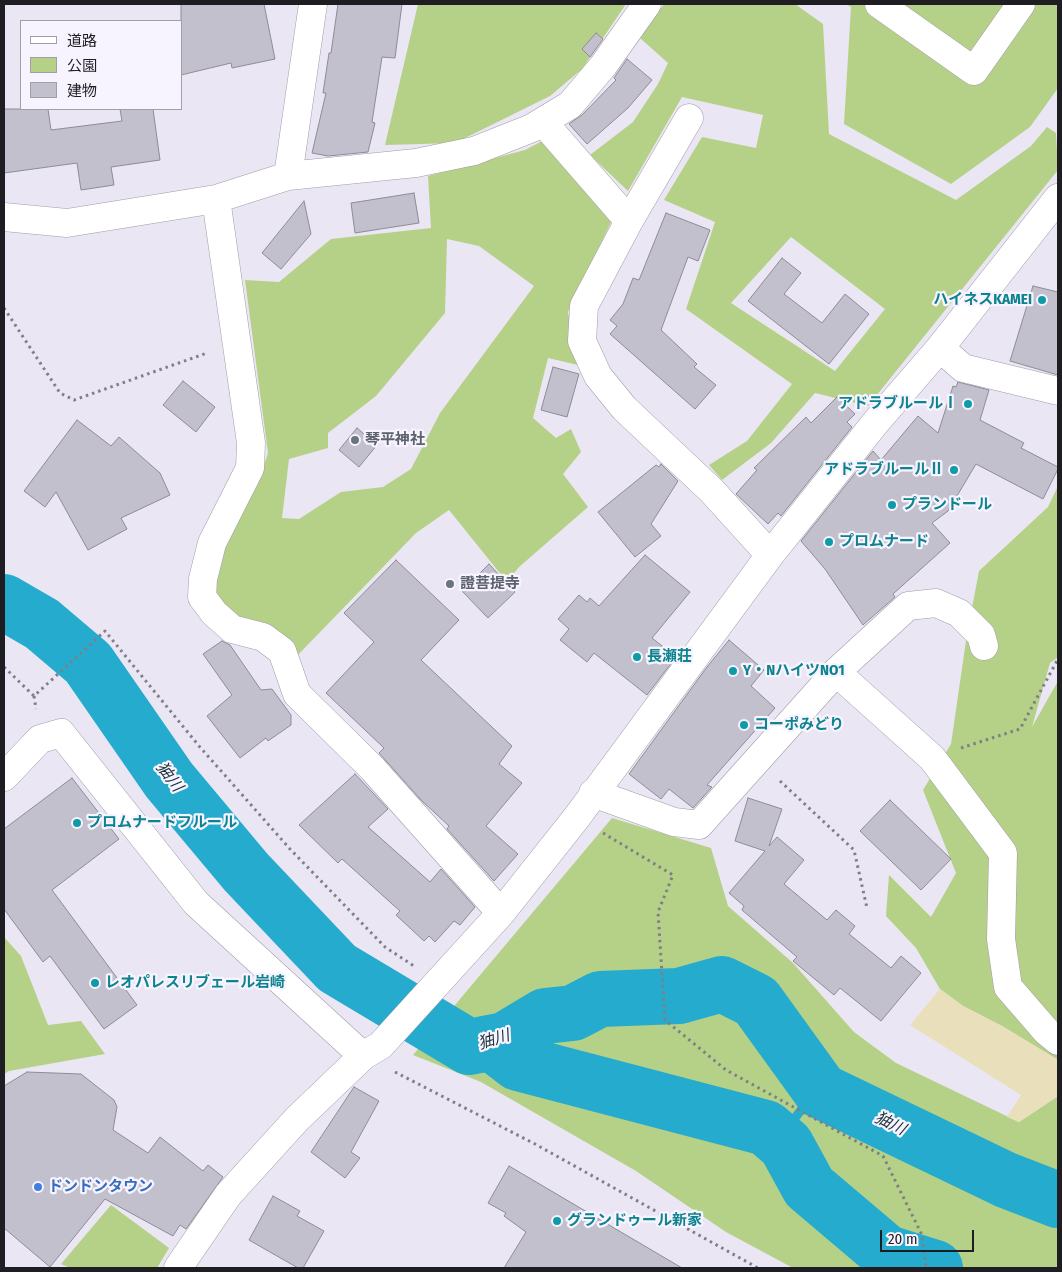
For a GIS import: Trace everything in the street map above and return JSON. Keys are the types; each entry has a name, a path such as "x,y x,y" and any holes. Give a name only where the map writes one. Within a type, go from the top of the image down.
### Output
{"street":[{"path":"288,176 313,4"},
{"path":"4,216 67,222 216,199 288,176 416,163 474,151 532,128 570,105 602,66 647,4"},
{"path":"879,4 974,71 1021,4"},
{"path":"690,118 629,221 584,306 582,341 598,376 624,408 712,490 770,555"},
{"path":"543,122 629,221"},
{"path":"216,199 251,443 250,468 212,543 203,579 202,598 214,613 232,628 263,637 282,651 297,694 373,769 501,913"},
{"path":"178,1268 228,1195 297,1119 372,1050 501,913 577,817 770,555 876,422 940,348 1058,201"},
{"path":"940,348 963,368 1058,391"},
{"path":"593,793 674,822 699,825 836,672 908,606 936,603 959,613 981,635 984,646"},
{"path":"836,672 932,758 1002,853 1001,939 1008,987 1046,1032 1058,1042"},
{"path":"4,777 40,739 61,733 196,903 372,1050"}],"path":[{"path":"4,308 60,393 74,400 236,343"},
{"path":"4,667 34,696 105,631 199,746 290,849 385,947 432,987"},
{"path":"932,758 1020,729 1058,659"},
{"path":"757,760 854,850 867,908"},
{"path":"577,817 673,874 658,912 665,1020 726,1070 883,1156 922,1235 926,1268"},
{"path":"372,1050 535,1144 758,1268"}],"green space":[{"path":"418,4 626,4 582,69 550,96 455,143 385,145"},
{"path":"664,4 795,4 823,24 829,134 956,200 1031,146 1047,127 1056,133 1058,170 868,406 815,393 771,443 722,480 709,465 747,441 792,384 686,309 715,222 664,200 702,137 756,148 763,115 682,97 628,191 590,155 633,122 658,84 668,63 640,38","holes":["791,237 885,309 835,371 731,303"]},
{"path":"846,4 1058,4 1058,88 1030,127 951,184 844,124 851,7"},
{"path":"546,139 613,218 568,312 578,365 548,358 533,418 556,438 571,429 581,452 563,474 588,507 519,567 507,582 449,510 416,533 295,658 225,614 217,595 216,560 258,484 268,453 245,280 279,282 331,239 431,228 428,176 525,150","holes":["447,239 479,246 534,286 440,413 411,469 383,487 341,492 299,519 282,518 289,459 328,448 328,433 376,396 445,313"]},
{"path":"1058,486 1058,657 1050,663 1032,727 1058,681 1058,1060 1002,1026 963,1006 940,989 916,948 886,916 889,875 931,917 956,873 923,790 951,744 967,634 979,571 1048,507"},
{"path":"612,818 711,848 728,906 793,963 854,1032 896,1063 1019,1122 1058,1096 1058,1268 793,1268 726,1232 636,1171 481,1082 413,1055"},
{"path":"4,937 21,956 48,1025 81,1021 105,1054 9,1071 4,1074"},
{"path":"111,1205 169,1248 157,1268 70,1268 61,1264"}],"sand":[{"path":"940,989 963,1006 1002,1026 1058,1060 1058,1096 1019,1122 1007,1117 1021,1095 910,1025"}],"building":[{"path":"181,4 264,4 275,59 232,68 231,63 182,75"},
{"path":"338,4 402,4 395,58 382,57 372,122 375,123 368,152 328,156 312,153 326,93 323,93"},
{"path":"596,33 603,39 590,57 582,49"},
{"path":"627,59 652,80 628,108 587,144 569,124 582,115 616,80 614,78"},
{"path":"4,109 48,110 51,130 122,121 120,110 153,110 160,160 111,167 114,185 81,190 77,163 4,173"},
{"path":"414,193 419,223 355,233 351,203"},
{"path":"304,201 311,234 281,269 262,253"},
{"path":"666,213 710,230 698,261 688,257 661,330 697,364 694,367 716,385 695,409 610,334 617,326 610,320 623,304 633,278 639,280"},
{"path":"782,258 801,273 784,294 822,323 845,294 869,314 829,364 748,301"},
{"path":"1033,286 1058,292 1058,375 1010,361"},
{"path":"553,367 579,374 567,417 541,410"},
{"path":"183,381 215,407 196,432 163,405"},
{"path":"958,382 989,390 980,420 1024,443 1021,448 1058,467 1058,469 1043,499 976,464 948,511 932,523 950,543 893,594 895,597 863,625 825,569 801,541 873,451 881,460 918,416 938,433 953,386 956,387"},
{"path":"837,397 855,414 847,422 852,427 781,516 778,513 768,524 736,494 757,470 754,468 806,417 811,423"},
{"path":"77,420 111,446 119,437 160,473 170,495 121,518 127,529 88,550 56,492 45,507 24,491"},
{"path":"357,428 377,445 359,467 339,450"},
{"path":"661,464 678,481 651,524 661,536 635,557 598,512 656,465 659,467"},
{"path":"645,555 690,592 652,638 676,657 647,695 594,653 587,662 560,640 569,629 558,619 579,595 587,602 590,598 599,606"},
{"path":"396,560 459,620 421,660 512,746 499,764 522,783 486,826 518,854 494,881 447,829 449,826 421,800 379,753 384,748 326,693 374,642 344,613"},
{"path":"489,564 515,592 488,618 462,591"},
{"path":"729,640 764,670 751,686 775,708 707,785 712,787 693,808 669,789 661,799 629,774"},
{"path":"222,641 230,645 261,690 272,689 291,715 291,725 268,741 266,738 240,758 207,716 232,695 203,654"},
{"path":"355,774 388,809 368,827 430,882 441,869 475,907 460,925 454,921 435,942 429,936 424,941 396,915 400,911 342,859 338,863 299,825"},
{"path":"72,778 119,839 52,890 137,1005 104,1029 50,956 43,962 4,909 4,829"},
{"path":"748,798 782,809 769,846 777,837 804,860 784,884 827,920 836,910 855,926 849,934 891,968 901,956 921,973 881,1021 840,988 834,995 793,961 797,957 742,910 744,906 729,893 765,851 735,841"},
{"path":"890,800 951,859 921,890 860,831"},
{"path":"27,1072 81,1074 114,1100 117,1107 113,1130 148,1153 160,1137 203,1171 208,1165 223,1177 186,1229 180,1225 173,1236 105,1199 50,1267 4,1228 4,1086"},
{"path":"354,1087 379,1101 351,1152 360,1158 345,1178 311,1152"},
{"name":"グランドゥール新家","path":"509,1166 682,1268 504,1268 526,1232 504,1216 506,1213 488,1203"},
{"path":"273,1196 300,1211 297,1216 324,1231 303,1268 298,1268 249,1240"}],"waterway":[{"name":"㹨川","path":"4,602 42,624 88,663 169,780 246,872 337,968 469,1047 505,1040 545,1016 573,1013 600,999 679,996 722,984 756,1001 821,1091 1006,1180 1058,1200"},
{"path":"492,1043 518,1063 766,1128 786,1145 809,1187 887,1253 935,1268"},
{"path":"786,1145 795,1118 807,1102 821,1091"}],"place":[{"name":"ハイネスKAMEI","path":"1042,300"},
{"name":"アドラブルールⅠ","path":"968,404"},
{"name":"琴平神社","path":"355,440"},
{"name":"アドラブルールⅡ","path":"954,470"},
{"name":"プランドール","path":"892,505"},
{"name":"プロムナード","path":"829,542"},
{"name":"證菩提寺","path":"450,584"},
{"name":"長瀬荘","path":"637,657"},
{"name":"Y・NハイツNO1","path":"733,671"},
{"name":"コーポみどり","path":"744,725"},
{"name":"プロムナードフルール","path":"77,823"},
{"name":"レオパレスリブェール岩崎","path":"95,983"},
{"name":"ドンドンタウン","path":"38,1187"},
{"name":"グランドゥール新家","path":"557,1221"}]}
